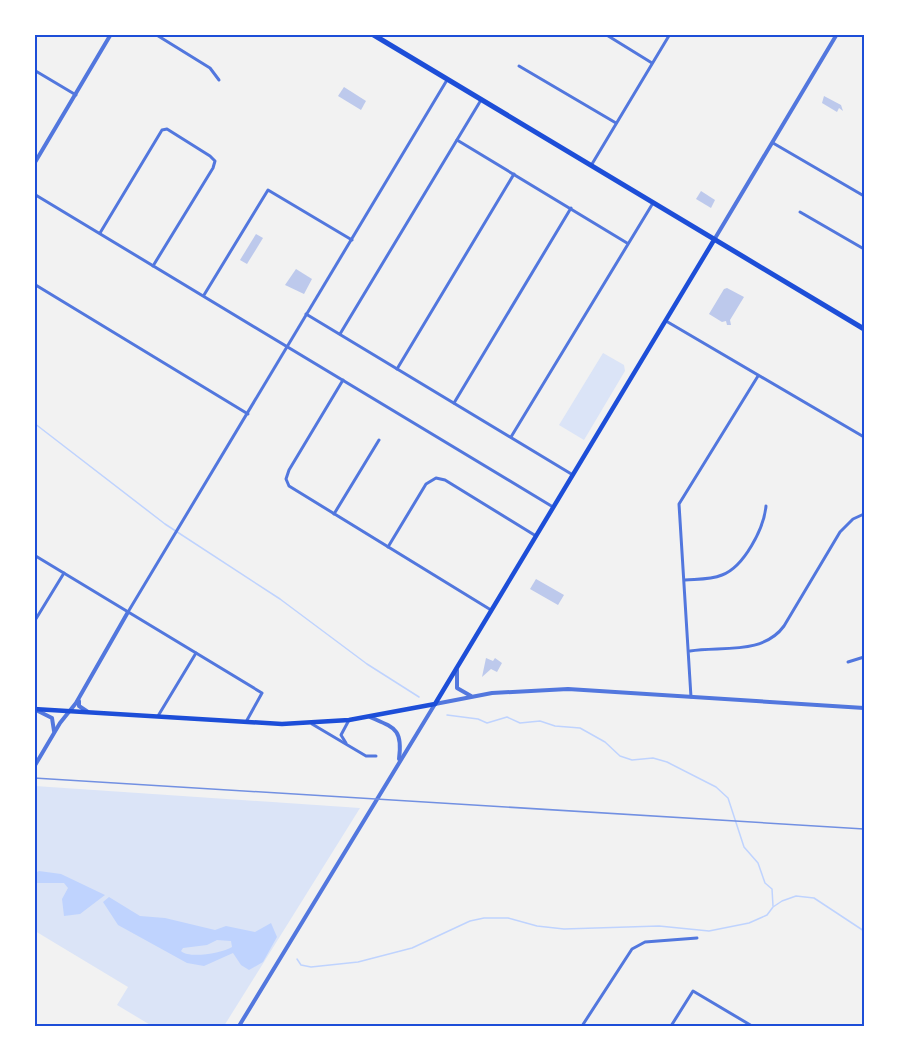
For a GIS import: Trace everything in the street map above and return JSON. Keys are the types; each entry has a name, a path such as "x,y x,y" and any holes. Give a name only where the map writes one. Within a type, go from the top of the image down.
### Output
{"main road":[{"path":"372,34 864,329"},
{"path":"35,710 246,722 311,723 370,717 435,704 714,240"}],"street":[{"path":"155,34 210,68 219,80"},
{"path":"605,34 652,63"},
{"path":"591,166 670,34"},
{"path":"714,240 837,34"},
{"path":"34,164 110,35"},
{"path":"519,66 616,123"},
{"path":"34,70 76,95"},
{"path":"34,767 80,695 447,80"},
{"path":"340,334 481,100"},
{"path":"100,233 162,130 167,129 215,160 213,168 153,266"},
{"path":"457,140 628,244"},
{"path":"773,143 864,196"},
{"path":"34,151 40,154"},
{"path":"397,369 514,174"},
{"path":"204,296 268,190 352,240"},
{"path":"34,194 553,507"},
{"path":"511,437 653,203"},
{"path":"454,403 571,208"},
{"path":"800,212 864,249"},
{"path":"34,284 248,414"},
{"path":"306,314 573,475"},
{"path":"666,321 864,437"},
{"path":"691,696 690,651 679,504 758,376"},
{"path":"343,380 286,479 292,490 491,610"},
{"path":"334,514 379,440"},
{"path":"388,547 422,491 433,479 445,480 536,536"},
{"path":"685,580 716,577 733,568 765,519 766,506"},
{"path":"690,651 753,646 772,638 784,626 840,532 853,519 864,514"},
{"path":"34,555 262,693 246,722"},
{"path":"34,622 64,573"},
{"path":"157,717 196,652"},
{"path":"848,662 864,657"},
{"path":"457,670 457,688 472,696"},
{"path":"239,1026 435,704 472,696 568,689 864,708"},
{"path":"80,695 79,706 89,713"},
{"path":"35,710 52,718 53,734"},
{"path":"370,717 396,731 400,740 398,762"},
{"path":"347,744 341,735 349,720"},
{"path":"311,723 366,756 376,756"},
{"path":"582,1026 632,949 645,942 696,938"},
{"path":"671,1026 693,991 750,1026"}],"shaded area":[{"path":"603,353 624,365 625,371 584,440 559,425"},
{"path":"35,786 360,808 224,1026 152,1026 117,1005 128,987 35,931"}],"water":[{"path":"39,871 61,874 105,895 80,914 64,916 62,899 68,888 64,883 35,883 35,873"},
{"path":"109,897 140,916 165,918 215,930 226,926 255,932 271,923 277,937 263,962 249,970 241,965 233,953 204,966 187,963 118,925 103,902","holes":["217,940 231,941 232,947 214,953 191,955 181,951 183,948 207,945"]}],"building":[{"path":"344,87 366,101 361,110 338,96"},
{"path":"824,96 841,105 843,111 839,108 837,112 822,103"},
{"path":"701,191 715,200 711,208 696,199"},
{"path":"256,234 263,238 247,264 240,260"},
{"path":"296,269 312,279 304,294 285,285"},
{"path":"727,288 744,297 730,320 731,325 709,314 724,289"},
{"path":"536,579 564,595 558,605 530,589"},
{"path":"486,658 493,661 495,658 502,663 497,672 491,669 482,677"}],"waterway":[{"path":"34,423 165,524 280,599 367,664 419,697"},
{"path":"447,715 478,719 487,723 507,717 520,723 540,721 555,726 580,728 605,742 620,756 632,760 653,758 667,762 716,787 728,798 744,847 758,863 765,883 772,889 773,906"},
{"path":"297,959 301,965 311,967 358,962 412,948 470,921 484,918 508,918 537,926 564,929 659,926 709,931 749,923 767,915 782,901 796,896 814,898 864,931"}],"railway":[{"path":"34,778 864,829"}]}
